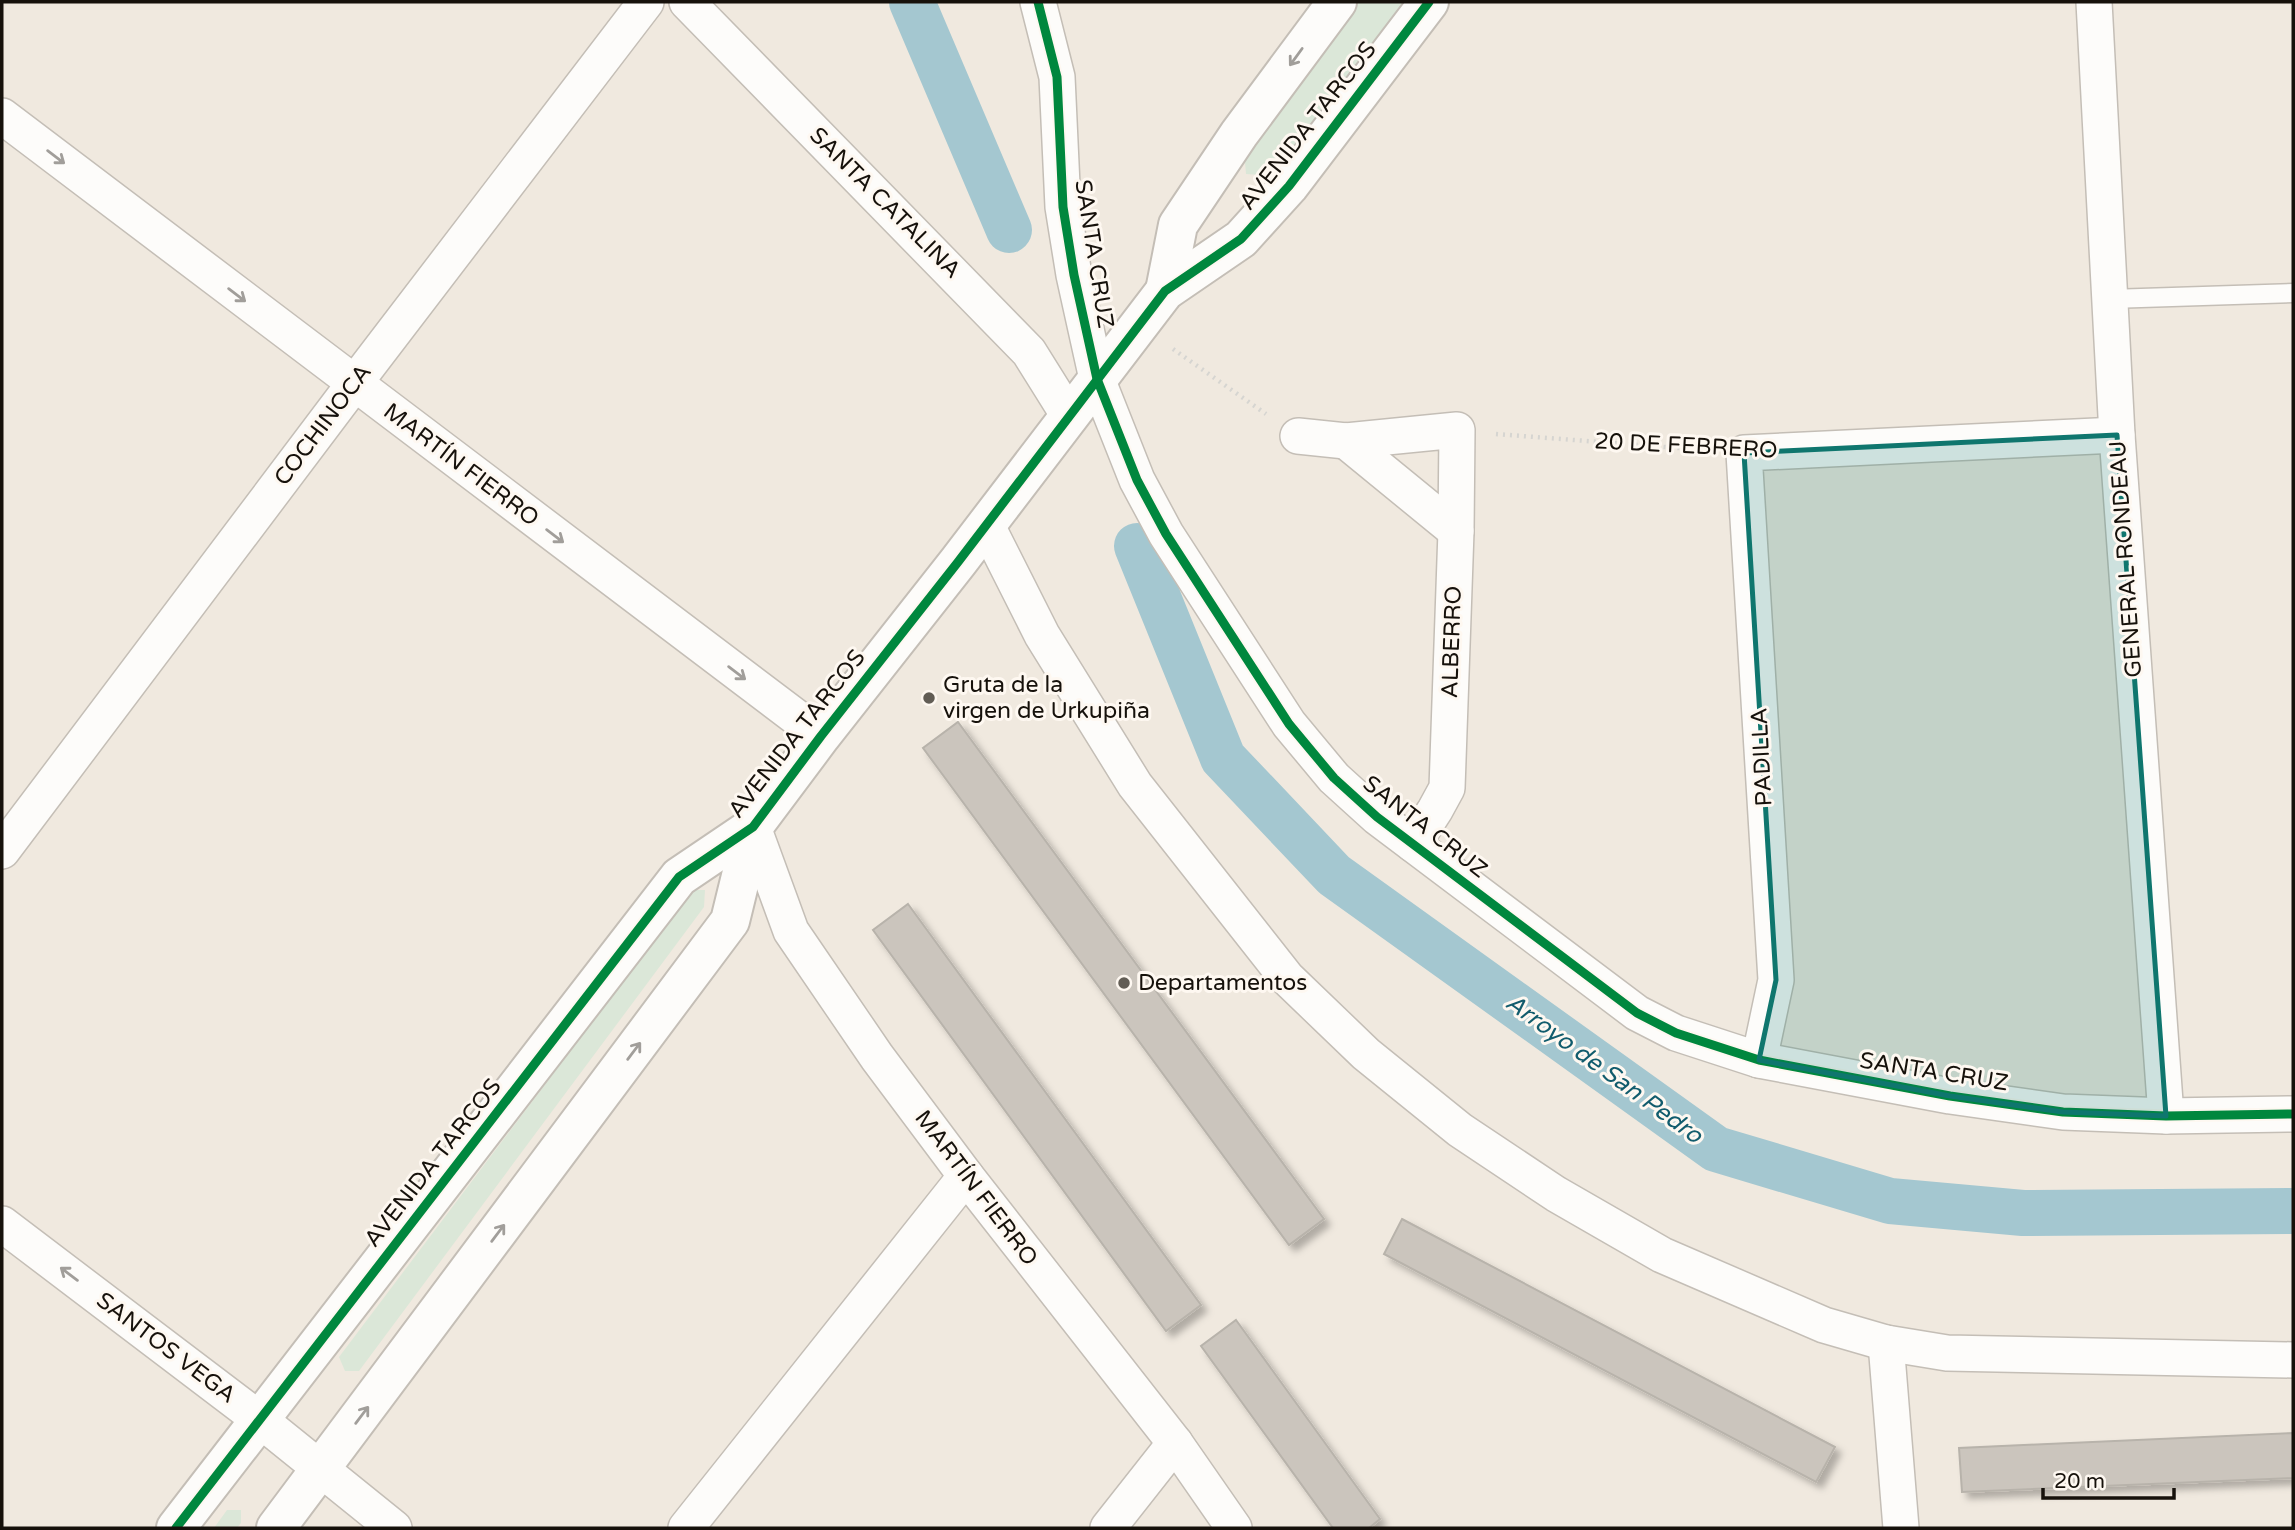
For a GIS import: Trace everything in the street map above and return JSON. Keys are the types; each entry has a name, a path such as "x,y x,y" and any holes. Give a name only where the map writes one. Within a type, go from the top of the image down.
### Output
{"street":[{"name":"COCHINOCA","path":"2,851 646,2"},
{"name":"SANTA CATALINA","path":"687,2 1030,352 1069,416"},
{"name":"SANTA CRUZ","path":"1038,2 1057,77 1063,207 1074,275 1097,379 1137,480 1166,534 1289,724 1335,778 1377,817 1637,1013 1676,1033 1759,1060 1937,1094 2063,1112 2166,1116 2293,1114"},
{"name":"AVENIDA TARCOS","path":"1165,291 1178,225 1336,2"},
{"name":"AVENIDA TARCOS","path":"176,1528 679,877 753,827 1165,291 1241,239 1289,186 1429,2"},
{"name":"GENERAL RONDEAU","path":"2094,2 2117,435 2166,1116"},
{"name":"MARTÍN FIERRO","path":"2,116 821,736"},
{"path":"1298,436 1346,441 1457,430"},
{"name":"ALBERRO","path":"1413,844 1447,788 1457,430"},
{"name":"20 DE FEBRERO","path":"1744,453 2117,435"},
{"path":"1346,441 1456,531"},
{"name":"PADILLA","path":"1744,453 1776,979 1759,1060"},
{"path":"986,524 1042,635 1135,785 1287,978 1366,1054 1460,1130 1556,1194 1662,1255 1824,1325 1886,1343 1959,1353 2293,1360"},
{"name":"MARTÍN FIERRO","path":"753,827 791,931 877,1057 966,1176 1175,1443 1234,1528"},
{"name":"AVENIDA TARCOS","path":"276,1528 730,921 753,827"},
{"path":"686,1528 966,1176"},
{"name":"SANTOS VEGA","path":"2,1224 259,1419 394,1528"},
{"path":"1886,1343 1901,1528"},
{"path":"1108,1528 1175,1443"}],"lane":[{"path":"2109,299 2293,293"}],"path":[{"path":"1138,324 1298,436"}],"highlighted area":[{"path":"2117,435 2166,1116 2063,1112 1950,1096 1759,1060 1776,980 1744,453"}],"green space":[{"path":"1357,2 1410,2 1278,176 1246,174 1244,150"},
{"path":"692,890 705,890 704,907 359,1371 345,1371 339,1357"},
{"path":"227,1510 241,1510 241,1523 237,1528 214,1528"}],"building":[{"name":"Departamentos","path":"958,722 1324,1219 1289,1245 923,748"},
{"path":"908,904 1201,1305 1166,1331 873,930"},
{"path":"1402,1219 1835,1447 1816,1482 1384,1254"},
{"path":"1236,1320 1380,1519 1369,1528 1333,1528 1201,1346"},
{"path":"2293,1433 2293,1478 1962,1492 1959,1448"}],"waterway":[{"name":"Arroyo de San Pedro","path":"912,2 1009,230"},
{"name":"Arroyo de San Pedro","path":"1137,546 1223,758 1334,875 1716,1149 1890,1201 2023,1213 2293,1211"}],"cycle path":[{"path":"1038,2 1057,77 1063,207 1074,275 1097,379 1137,480 1166,534 1289,724 1334,778 1377,817 1637,1013 1676,1033 1759,1060 1950,1096 2063,1112 2166,1116 2293,1114"},
{"path":"176,1528 679,877 753,827 1165,291 1241,239 1289,186 1429,2"}],"place":[{"name":"Gruta de la virgen de Urkupiña","path":"929,698"},
{"name":"Departamentos","path":"1124,983"}]}
